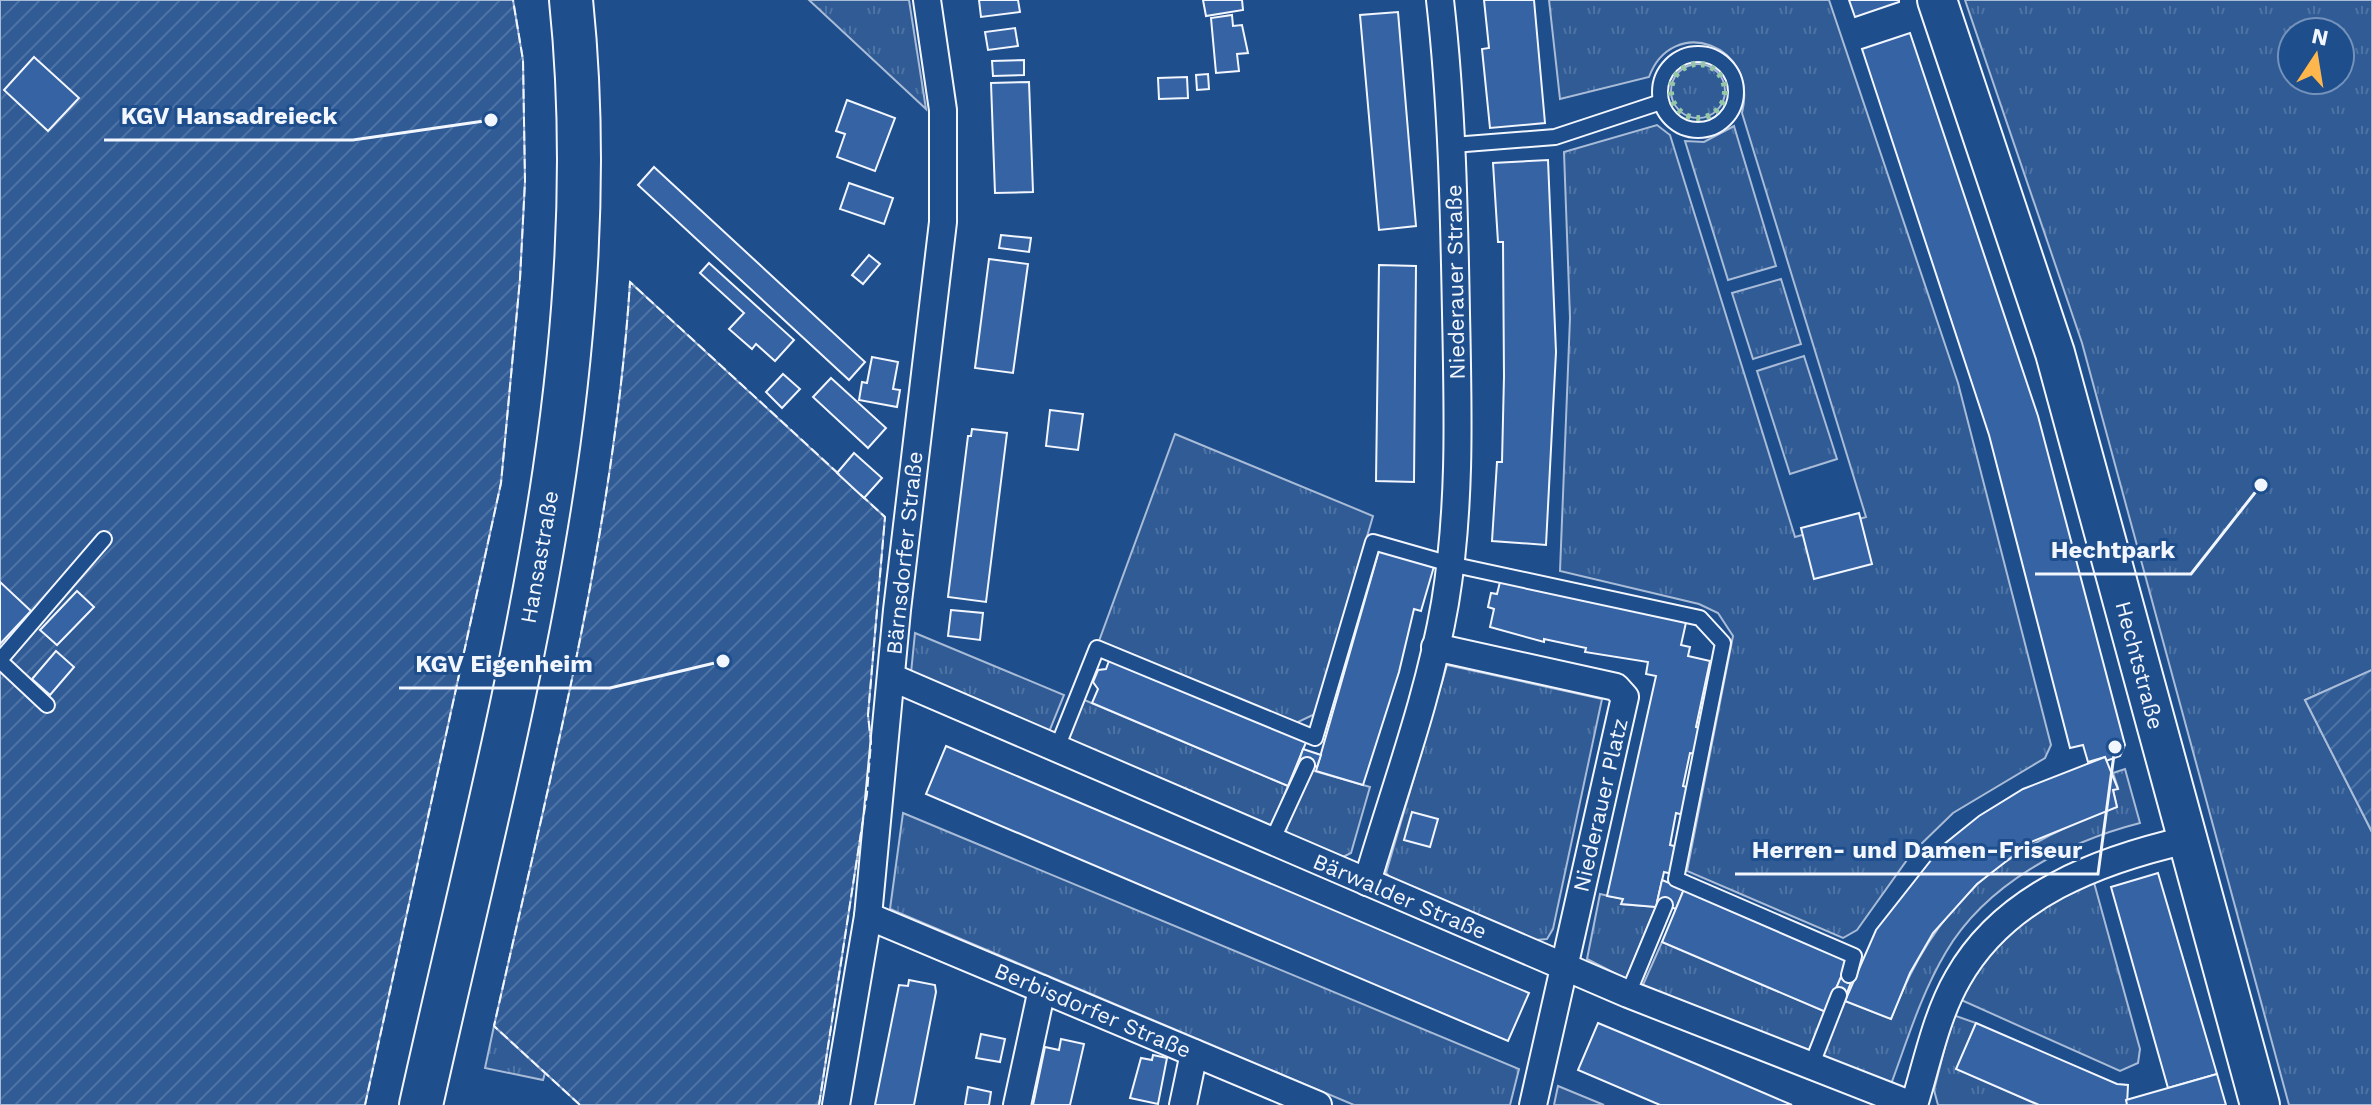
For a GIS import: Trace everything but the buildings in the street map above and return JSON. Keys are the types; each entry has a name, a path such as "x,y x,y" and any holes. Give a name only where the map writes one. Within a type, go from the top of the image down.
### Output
{"main road":[{"name":"Hansastraße","path":"421,1105 547,533 577,274 576,49 571,0"}],"street":[{"name":"Bärnsdorfer Straße","path":"836,1105 868,916 891,677 943,222 943,110 927,0"},
{"name":"Niederauer Straße","path":"1440,0 1453,145 1458,455 1450,564"},
{"name":"Hechtstraße","path":"1937,0 2055,353 2260,1105"},
{"path":"1367,882 1435,647 1450,564"},
{"name":"Niederauer Platz","path":"1435,647 1616,687 1625,697 1564,967"},
{"name":"Bärwalder Straße","path":"891,677 1628,994 1913,1105"},
{"path":"1913,1105 1942,1012 1957,979 1987,937 2032,900 2079,874 2132,853 2187,840"},
{"name":"Berbisdorfer Straße","path":"868,916 1318,1105"},
{"path":"1533,1105 1564,967"},
{"path":"1017,1105 1042,989"},
{"path":"1183,1105 1194,1053"}],"lane":[{"path":"1691,55 1715,58 1725,65 1735,80 1733,108 1710,129 1679,125 1661,102 1663,77 1679,59 1691,55"},
{"path":"1453,145 1555,137 1661,102"},
{"path":"47,705 0,661 104,539"},
{"path":"1272,841 1311,752 1373,542 1450,564 1700,618 1723,643 1675,882 1854,956 1849,975"},
{"path":"1057,748 1097,648 1311,752"},
{"path":"1628,994 1665,905"},
{"path":"1812,1064 1839,995"}],"green space":[{"path":"0,0 513,0 523,60 525,181 520,279 501,483 365,1105 0,1105"},
{"path":"809,0 909,0 926,109"},
{"path":"1549,0 1829,0 1958,383 2051,745 2045,758 1953,813 1912,853 1857,930 1843,938 1687,871 1733,636 1718,613 1699,604 1560,571 1570,318 1564,152 1657,125 1670,135 1795,537 1866,517 1742,113 1744,89 1738,69 1726,55 1710,46 1693,43 1676,46 1660,58 1649,77 1560,99"},
{"path":"1965,0 2372,0 2372,670 2305,700 2372,832 2372,1105 2289,1105 2082,343"},
{"path":"1698,64 1717,72 1725,91 1717,110 1698,118 1679,110 1671,91 1679,72"},
{"path":"1734,126 1776,266 1728,280 1685,141 1704,142"},
{"path":"1781,279 1801,344 1753,359 1732,293"},
{"path":"630,282 885,517 868,715 871,742 867,794 819,1105 580,1105 494,1026 557,749 594,563 610,470"},
{"path":"1804,356 1837,459 1790,474 1757,371"},
{"path":"1175,434 1373,516 1315,714 1296,723 1099,641"},
{"path":"915,633 1064,695 1049,732 911,673"},
{"path":"1447,665 1602,699 1553,929 1547,939 1536,940 1393,881 1386,873"},
{"path":"2372,670 2372,832 2305,700"},
{"path":"1082,699 1288,786 1271,827 1066,741"},
{"path":"2125,769 2140,823 2057,854 2005,886 1983,906 1963,928 1937,968 1890,1087 1821,1058 1845,1001 1891,1019 1908,978 1951,911 1977,884 2006,861 2076,823 2117,807 2113,790 2118,788 2113,773"},
{"path":"1311,770 1370,787 1351,853 1343,857 1284,834"},
{"path":"903,813 1519,1069 1510,1105 1354,1105 890,909"},
{"path":"2093,879 2140,1049 2138,1063 2120,1071 1959,999 1985,957 2000,942 2033,915"},
{"path":"1600,894 1623,899 1622,904 1656,907 1626,979 1587,959"},
{"path":"1662,942 1826,1012 1807,1054 1642,987"},
{"path":"1953,1015 1976,1023 1957,1069 2039,1105 1938,1105 1934,1090"},
{"path":"494,1026 545,1073 543,1080 485,1068"},
{"path":"1558,1086 1604,1105 1554,1105"}],"hedge":[{"path":"1698,64 1717,72 1725,91 1717,110 1698,118 1679,110 1671,91 1679,72 1698,64"}],"fence":[{"path":"365,1105 501,483 520,279 525,181 523,60 513,0"},
{"path":"580,1105 494,1026 577,656 610,470 630,282 840,475"},
{"path":"819,1105 867,794 871,742 868,715 885,517 860,494"}],"place":[{"name":"KGV Hansadreieck","path":"491,120"},
{"name":"Hechtpark","path":"2261,485"},
{"name":"KGV Eigenheim","path":"723,661"},
{"name":"Herren- und Damen-Friseur","path":"2115,747"}]}
